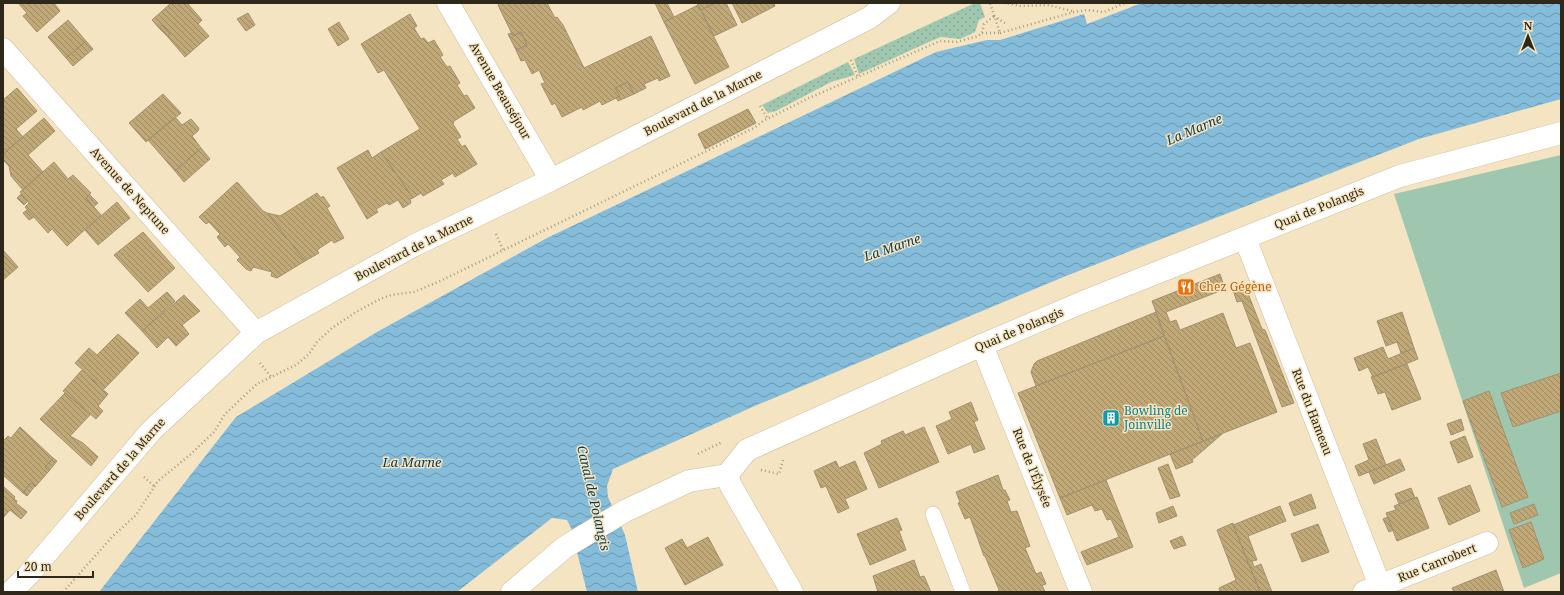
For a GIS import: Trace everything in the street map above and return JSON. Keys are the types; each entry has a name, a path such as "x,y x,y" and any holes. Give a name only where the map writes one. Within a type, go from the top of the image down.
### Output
{"street":[{"name":"Avenue Beauséjour","path":"448,3 551,180"},
{"name":"Boulevard de la Marne","path":"8,589 30,574 151,432 256,333 413,246 551,180 869,18 889,3"},
{"name":"Avenue de Neptune","path":"3,48 256,333"},
{"name":"Quai de Polangis","path":"727,475 747,450 982,345 1400,176 1561,133"},
{"name":"Rue du Hameau","path":"1245,238 1372,589"},
{"name":"Rue de l'Élysée","path":"982,345 1081,592"},
{"path":"512,592 565,547 625,511 689,481 727,475 731,486 792,592"},
{"name":"Rue Canrobert","path":"1372,589 1487,544"}],"lane":[{"path":"933,514 963,592"}],"path":[{"path":"990,3 1000,33"},
{"path":"1004,3 1021,6 1048,5 1074,12"},
{"path":"63,592 113,536 136,515 154,486 214,432 225,414 238,401 257,384 296,365 309,354 317,342 332,328 380,299 391,295 414,292 754,128 807,98 940,41 964,41 982,33 1000,33 1074,12 1087,10 1104,12 1125,3"},
{"path":"994,16 1006,24 1010,29"},
{"path":"982,33 984,24 994,16"},
{"path":"851,60 858,77"},
{"path":"760,106 768,119"},
{"path":"496,234 503,250"},
{"path":"260,363 271,377"},
{"path":"138,471 154,486"}],"green space":[{"path":"975,3 980,3 985,17 979,20 975,32 960,39 941,37 859,74 854,59"},
{"path":"848,62 855,75 831,82 776,111 768,113 762,105"},
{"path":"1561,155 1561,573 1524,588 1394,194"}],"water":[{"name":"La Marne","path":"1142,3 1561,3 1561,99 1419,139 1066,276 757,405 613,469 607,486 608,497 625,535 638,592 587,592 571,528 567,520 552,518 457,592 99,592 236,417 377,332 547,238 936,52 987,40 1000,40 1084,14 1087,24"}],"building":[{"path":"18,3 54,3 60,11 37,32 23,16 27,13"},
{"path":"171,3 187,3 202,20 198,24 209,36 185,57 167,36 170,34 162,25 159,28 152,20"},
{"path":"501,3 547,3 555,18 557,17 563,25 584,68 651,36 670,76 659,81 658,78 644,84 646,88 634,94 628,82 615,88 620,96 602,105 600,101 583,110 582,107 562,117 555,103 552,105 541,84 545,83 539,70 532,74 525,60 521,61 516,50 527,45 521,32 513,36 498,5"},
{"path":"655,3 667,3 674,17 664,22"},
{"path":"697,3 715,3 701,10"},
{"path":"715,3 726,3 737,25 714,36 701,10"},
{"path":"732,3 776,3 774,4 775,6 742,23"},
{"path":"698,5 729,67 695,84 664,22"},
{"path":"248,13 255,25 246,31 237,19"},
{"path":"410,14 417,26 414,28 421,39 424,38 428,43 434,40 443,55 440,57 447,67 450,66 460,83 457,85 464,96 467,95 475,108 454,121 453,124 461,137 457,139 462,147 465,145 477,164 455,177 453,173 441,180 444,184 423,196 421,193 413,198 381,152 420,129 384,70 378,73 361,44"},
{"path":"68,20 86,41 66,58 48,37"},
{"path":"339,22 349,39 338,46 328,29"},
{"path":"162,25 170,34 167,36 159,28"},
{"path":"521,32 527,45 516,50 508,34 511,33 513,36"},
{"path":"86,41 93,49 73,66 66,58"},
{"path":"628,82 634,94 618,101 616,98 620,96 615,88"},
{"path":"17,88 37,111 16,129 23,137 3,154 3,100"},
{"path":"163,94 181,113 146,142 129,123"},
{"path":"748,109 756,123 705,149 698,134"},
{"path":"44,118 55,131 28,155 43,172 23,190 11,176 9,166 3,160 3,154"},
{"path":"176,118 182,125 191,119 199,128 198,131 192,136 201,148 175,171 148,140 170,121"},
{"path":"201,148 210,159 184,182 175,171"},
{"path":"368,150 372,158 381,152 413,198 410,199 411,203 403,208 398,200 389,205 387,203 376,209 378,212 367,219 337,168"},
{"path":"54,162 68,179 73,175 91,193 86,198 101,215 67,246 52,229 48,233 25,207 29,203 20,192"},
{"path":"237,182 263,211 267,213 305,261 277,278 271,276 272,272 253,267 251,271 246,269 237,260 240,257 228,244 225,247 217,237 220,234 209,222 206,224 199,217"},
{"path":"317,193 321,198 323,196 330,206 327,208 344,238 334,243 332,240 317,250 319,253 305,261 267,213 280,216"},
{"path":"21,194 28,201 24,205 17,198"},
{"path":"90,195 98,203 93,207 86,198"},
{"path":"117,202 130,218 98,245 85,230"},
{"path":"27,210 34,217 29,220 23,213"},
{"path":"143,232 175,268 148,292 114,255"},
{"path":"3,250 18,267 3,280"},
{"path":"1220,274 1225,289 1166,312 1170,322 1176,320 1180,330 1223,313 1236,348 1250,343 1277,412 1203,441 1152,301"},
{"path":"1245,286 1262,329 1265,330 1294,403 1282,407 1242,301 1237,302 1233,290"},
{"path":"167,292 175,301 142,331 125,313 140,299 148,308"},
{"path":"184,295 200,311 182,325 189,334 176,346 168,337 157,348 142,331"},
{"path":"1156,312 1164,336 1036,386 1031,372 1037,361"},
{"path":"1402,312 1414,348 1401,353 1397,342 1386,346 1377,321"},
{"path":"118,334 139,353 104,389 75,363 89,348 97,355"},
{"name":"Bowling de Joinville","path":"1164,336 1203,441 1060,498 1018,393"},
{"path":"1383,347 1388,359 1414,348 1418,359 1373,377 1368,367 1359,371 1354,358"},
{"path":"1407,364 1421,399 1392,410 1385,392 1378,394 1371,377"},
{"path":"82,370 108,394 98,406 103,411 96,419 63,391"},
{"path":"1561,373 1561,411 1513,427 1501,393"},
{"path":"1489,391 1528,497 1502,507 1463,401"},
{"path":"65,393 90,415 70,436 83,443 98,457 91,466 40,419"},
{"path":"971,402 978,420 974,422 985,449 974,453 971,444 948,454 936,426 952,419 949,412"},
{"path":"1461,419 1464,430 1451,435 1447,424"},
{"path":"20,427 53,458 45,467 49,471 35,487 31,483 23,493 3,475 3,441 8,436 11,438"},
{"path":"924,427 939,462 879,488 864,453 882,444 881,441 903,431 905,435"},
{"path":"1222,434 1192,460 1193,462 1176,469 1170,454"},
{"path":"1465,436 1473,457 1458,463 1450,442"},
{"path":"1376,439 1386,465 1359,476 1355,466 1369,460 1363,444"},
{"path":"53,458 57,461 49,471 45,467"},
{"path":"1400,459 1405,470 1374,484 1369,472"},
{"path":"836,461 839,468 855,461 867,489 845,499 849,508 838,513 826,486 821,488 814,471"},
{"path":"1168,464 1180,496 1170,499 1158,468"},
{"path":"998,475 1003,490 1005,490 1010,500 1007,501 1011,512 1017,511 1030,546 1025,548 1036,574 1041,572 1046,584 1042,585 1045,592 998,592 999,590 984,556 970,517 965,519 958,503 960,502 956,492"},
{"path":"1106,480 1133,547 1087,565 1081,552 1119,537 1111,519 1107,520 1102,509 1095,511 1092,505 1067,515 1060,498"},
{"path":"31,483 35,486 27,496 23,493"},
{"path":"1470,485 1480,511 1449,525 1438,498"},
{"path":"3,486 15,497 14,499 17,501 16,503 27,512 21,519 10,510 3,518"},
{"path":"1411,488 1415,498 1399,504 1395,494"},
{"path":"1311,494 1316,508 1294,516 1289,503"},
{"path":"1417,497 1429,528 1397,541 1386,513 1396,510 1394,506"},
{"path":"1534,504 1538,515 1514,524 1510,513"},
{"path":"1173,506 1177,516 1159,523 1156,513"},
{"path":"1280,506 1286,521 1248,536 1257,560 1252,561 1254,567 1261,564 1272,592 1260,592 1233,525"},
{"path":"1388,517 1393,530 1389,532 1383,519"},
{"path":"897,518 902,530 899,531 906,550 870,565 857,534"},
{"path":"1531,522 1544,559 1523,568 1509,530"},
{"path":"1233,523 1260,592 1220,592 1219,588 1236,580 1217,530"},
{"path":"1318,524 1329,552 1302,562 1291,534"},
{"path":"1182,536 1186,545 1174,549 1170,541"},
{"path":"708,537 723,565 685,585 665,548 682,539 687,548"},
{"path":"914,560 920,577 924,576 931,592 878,592 873,576"},
{"path":"1496,570 1504,592 1454,592 1452,588"}],"place":[{"name":"Chez Gégène","path":"1186,287"},
{"name":"Bowling de Joinville","path":"1111,418"}],"water label":[{"name":"Canal de Polangis","path":"594,498"}]}
